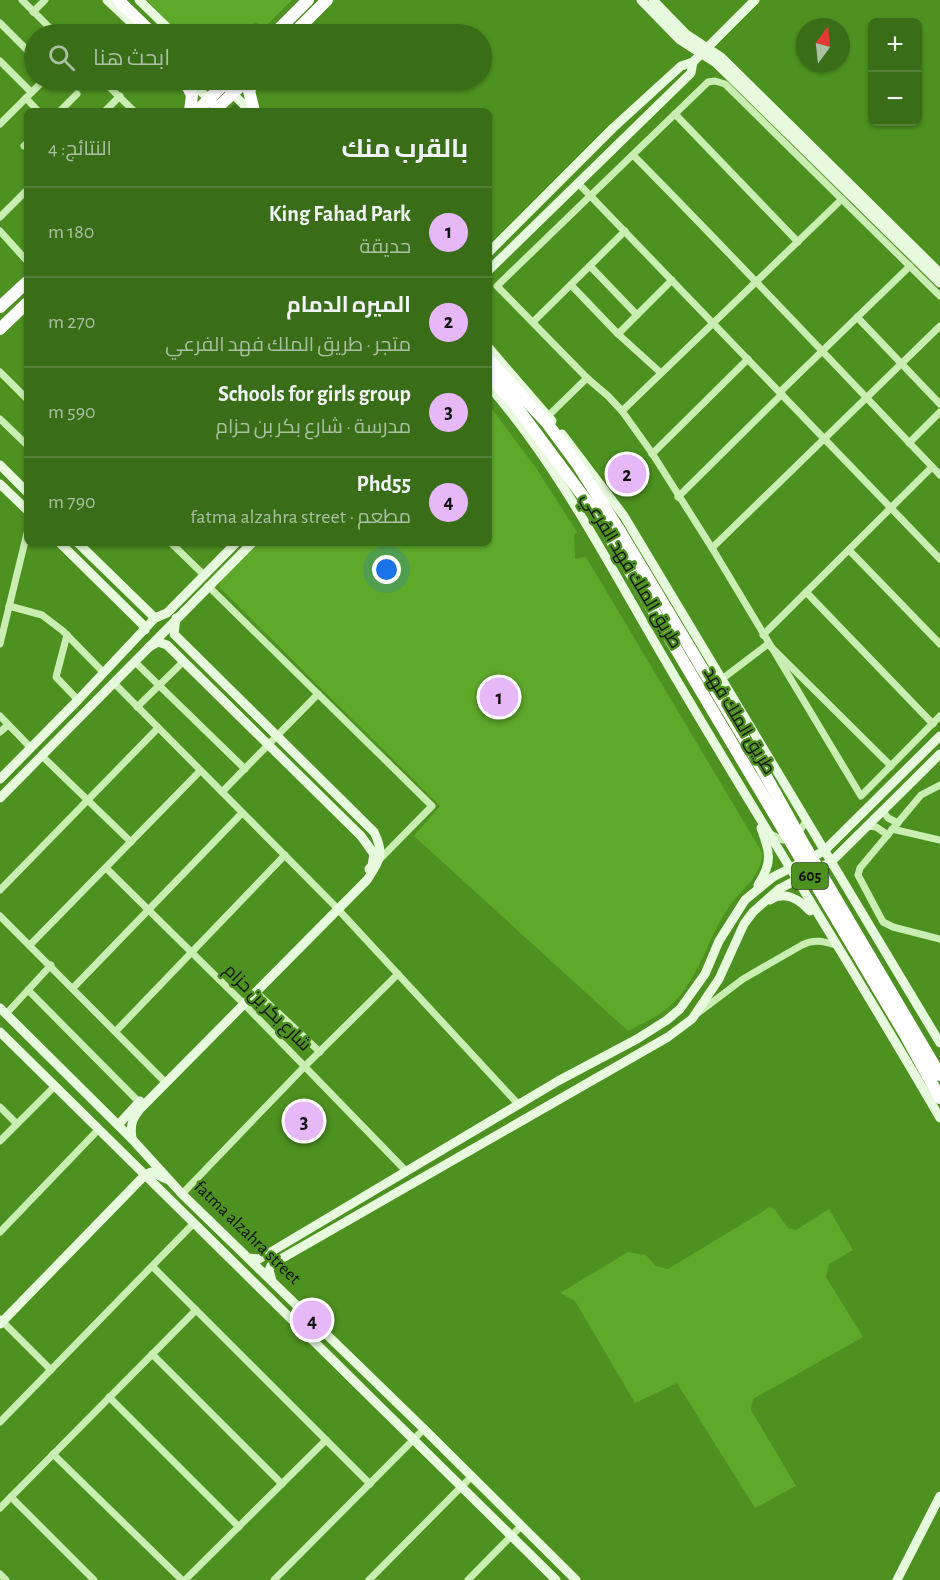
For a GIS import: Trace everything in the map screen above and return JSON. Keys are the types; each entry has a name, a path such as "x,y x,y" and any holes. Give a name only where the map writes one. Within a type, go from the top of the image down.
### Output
{"highway":[{"path":"118,0 143,24"},
{"path":"128,0 158,24"},
{"path":"284,24 308,0"},
{"path":"303,24 327,0"},
{"path":"190,108 193,90"},
{"path":"215,107 223,90"},
{"path":"250,90 252,108"},
{"path":"0,307 24,285"},
{"path":"0,329 24,306"},
{"path":"492,368 549,417 587,469 621,533"},
{"name":"طريق الملك فهد","path":"492,368 519,410 594,511 906,1036 940,1098"},
{"name":"طريق الملك فهد","path":"492,368 547,423 578,465 688,644 940,1075"},
{"path":"508,408 594,511"}],"street":[{"path":"22,0 46,24"},
{"path":"33,12 45,0"},
{"path":"107,0 132,24"},
{"path":"139,0 161,24"},
{"path":"641,0 680,40 721,57 940,273"},
{"path":"653,0 940,284"},
{"path":"492,249 613,128 681,66 693,62 755,0"},
{"path":"0,23 24,47"},
{"path":"0,61 24,84"},
{"path":"492,267 691,73 693,62"},
{"path":"940,296 725,84 715,81 708,82 497,286 621,411 652,454 712,548 861,796 940,716"},
{"path":"113,90 131,108"},
{"path":"202,90 215,107"},
{"path":"232,90 249,108"},
{"path":"0,124 32,92"},
{"path":"63,108 77,94"},
{"path":"108,108 120,96"},
{"path":"26,98 35,108"},
{"path":"675,114 798,242"},
{"path":"633,155 757,280 821,351 940,475"},
{"path":"578,183 940,560"},
{"path":"0,217 24,193"},
{"path":"621,411 842,199"},
{"path":"0,231 24,258"},
{"path":"533,322 625,231"},
{"path":"590,266 637,315"},
{"path":"678,497 821,351 910,266"},
{"path":"618,334 672,280"},
{"path":"571,285 618,334 661,373"},
{"path":"857,317 940,404"},
{"path":"712,548 940,326"},
{"name":"طريق الملك فهد الفرعي","path":"492,351 549,417 624,516 940,1043"},
{"path":"652,454 748,359"},
{"path":"0,372 24,395"},
{"path":"549,417 587,378"},
{"name":"طريق الملك فهد الفرعي","path":"492,389 508,408 597,541 664,660 940,1118"},
{"path":"909,443 940,412"},
{"path":"0,419 24,443"},
{"path":"0,465 24,489"},
{"path":"763,635 932,467"},
{"path":"0,484 24,505"},
{"path":"0,644 24,545"},
{"path":"63,546 142,624 145,630"},
{"path":"81,546 155,618"},
{"path":"174,546 204,575"},
{"path":"0,779 155,618 167,613 233,546"},
{"path":"0,798 249,546"},
{"path":"849,550 940,645"},
{"path":"132,1138 131,1120 141,1108 336,907 367,880 381,858 432,806 208,586"},
{"path":"806,592 933,724"},
{"path":"9,606 42,615 67,635 104,673"},
{"path":"176,618 174,634 374,832 380,844 381,858"},
{"path":"67,635 56,676 78,700"},
{"path":"118,1125 162,1079 241,1003 256,992 372,866 374,854 361,836 167,645 158,642 149,647"},
{"path":"722,679 768,644"},
{"path":"768,644 891,766"},
{"path":"135,662 160,684 244,769"},
{"path":"137,707 184,662"},
{"path":"114,683 336,907 518,1104"},
{"path":"222,792 318,694"},
{"path":"0,716 30,747"},
{"path":"0,732 8,725"},
{"path":"0,890 158,728"},
{"path":"745,900 789,867 824,851 940,736"},
{"path":"692,1019 719,979 744,924 753,912 779,889 831,862 940,754"},
{"path":"42,756 131,842"},
{"path":"30,945 200,771"},
{"path":"940,785 921,795 860,868 858,875 883,922 893,927 940,939"},
{"path":"248,1258 259,1259 518,1104 636,1039 680,1009 705,974 719,941 745,900 763,877 769,848 753,806"},
{"path":"883,811 888,818 898,823"},
{"path":"73,988 242,813"},
{"path":"770,834 783,840 793,837 802,829 806,820"},
{"path":"868,826 940,840"},
{"path":"116,1031 285,855"},
{"name":"شارع بكر بن حزام","path":"106,868 406,1171"},
{"path":"753,912 775,897 784,896 802,902 823,925"},
{"path":"0,916 162,1079"},
{"path":"272,1281 269,1270 272,1264 668,1037 743,979 810,941 820,940 835,945"},
{"path":"3,1011 51,966"},
{"path":"182,1194 304,1067 398,974"},
{"path":"28,990 139,1102"},
{"path":"256,992 320,1052"},
{"name":"fatma alzahra street","path":"3,1011 132,1138 182,1194 576,1580"},
{"path":"0,1032 556,1580"},
{"path":"0,1142 54,1087"},
{"path":"0,1107 17,1124"},
{"path":"0,1232 98,1130"},
{"path":"51,1370 1,1322 145,1175 150,1172 169,1180"},
{"path":"0,1422 194,1224"},
{"path":"153,1267 370,1484"},
{"path":"0,1508 196,1310"},
{"path":"152,1354 282,1484"},
{"path":"109,1397 239,1527"},
{"path":"274,1580 424,1429"},
{"path":"53,1454 183,1580 326,1440"},
{"path":"369,1580 472,1476"},
{"path":"897,1580 940,1496"},
{"path":"11,1497 94,1580"},
{"path":"471,1579 521,1526"},
{"path":"0,1574 6,1580"}],"green space":[{"path":"146,0 292,0 268,24 255,22 253,24 171,24"},
{"path":"492,409 536,468 577,532 574,535 575,559 586,557 763,854 758,870 728,908 690,982 672,1004 651,1019 628,1031 414,836 440,806 219,587 221,579 253,546 492,546"},
{"path":"770,1207 775,1210 788,1228 796,1230 829,1209 853,1250 829,1264 826,1277 863,1337 753,1399 751,1410 796,1486 755,1508 677,1383 635,1403 575,1301 560,1293 628,1252 646,1255 656,1266 668,1269"}],"tunnel":[{"path":"217,90 235,108"}],"place":[{"name":"الميره الدمام","path":"627,474"},
{"name":"King Fahad Park","path":"499,697"},
{"name":"Schools for girls group","path":"304,1121"},
{"name":"Phd55","path":"312,1320"}]}
